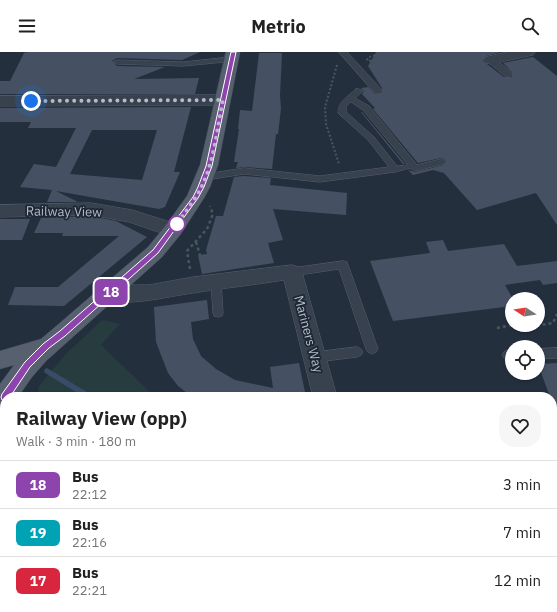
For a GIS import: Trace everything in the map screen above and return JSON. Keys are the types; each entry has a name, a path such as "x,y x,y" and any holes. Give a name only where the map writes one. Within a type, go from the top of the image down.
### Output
{"main road":[{"path":"6,392 13,360 46,346 109,294 155,252 173,230 195,198 206,177 209,166 233,56"}],"street":[{"path":"492,60 528,52"},
{"path":"0,101 223,100"},
{"name":"Railway View","path":"0,211 90,209 132,216 173,230"},
{"path":"140,266 146,280 165,290"},
{"path":"109,294 149,293 193,285 292,272"},
{"name":"Mariners Way","path":"292,272 316,356 324,392"}],"lane":[{"path":"343,52 378,91"},
{"path":"117,62 183,64 233,56"},
{"path":"492,60 508,74"},
{"path":"359,91 349,98 342,106 342,113 367,133 381,148 395,169"},
{"path":"349,98 366,108 415,168 441,162"},
{"path":"206,177 244,170 320,179 406,167"},
{"path":"292,272 343,264 372,349"},
{"path":"216,282 218,313"},
{"path":"316,356 357,352"},
{"path":"545,354 557,353"}],"path":[{"path":"371,61 367,60 369,57 379,54 377,52"},
{"path":"193,285 187,251 208,229 213,214 208,201"},
{"path":"196,242 200,255"},
{"path":"545,325 553,324 557,314"},
{"path":"497,328 505,326"}],"green space":[{"path":"102,320 120,324 101,345 150,392 39,392 38,387 67,353"}],"building":[{"path":"200,52 182,60 117,58 112,61 117,66 165,67 134,79 199,78 195,94 0,94 0,81 10,81 24,53"},
{"path":"376,52 501,52 486,56 483,61 504,77 512,77 512,72 503,63 533,57 557,76 557,225 536,193 477,210 444,173 433,170 413,175 408,170 415,172 444,165 446,161 441,158 418,163 373,109 375,108 362,94 364,91 361,88 368,87 375,94 382,93 382,88 368,66"},
{"path":"259,53 282,53 280,95 281,109 278,134 276,134 272,169 244,167 236,168 238,162 234,162 240,110 252,111"},
{"path":"191,107 174,172 180,172 165,207 159,209 56,191 78,202 47,202 52,190 20,187 34,164 56,167 76,128 28,128 31,122 0,122 0,108","holes":["92,130 157,130 142,180 70,174"]},
{"path":"362,112 405,164 403,164"},
{"path":"244,176 271,178 270,185 347,193 346,215 273,209 283,240 268,243 274,263 202,274 198,255 207,254 206,250 216,216 223,216 234,177"},
{"path":"91,216 116,221 147,237 64,306 8,305 15,287 58,287 119,236 62,236 63,233 34,233 41,218"},
{"path":"0,219 30,219 22,240 0,240"},
{"path":"443,240 448,251 504,244 517,266 557,261 557,283 543,285 540,280 505,285 509,292 505,292 505,307 393,321 370,261 430,253 426,242"},
{"path":"207,300 209,319 191,322 193,339 201,356 216,369 235,380 273,388 270,367 299,363 305,392 186,392 178,386 168,373 156,342 154,307"},
{"path":"557,363 557,392 548,392 544,380 545,364"}],"waterway":[{"path":"47,371 82,392"}],"bus line":[{"name":"18","path":"8,392 28,364 46,346 109,294 155,252 173,230 195,198 209,166 233,52"}],"route":[{"path":"31,101 223,100 206,177 195,198 177,224"}]}
